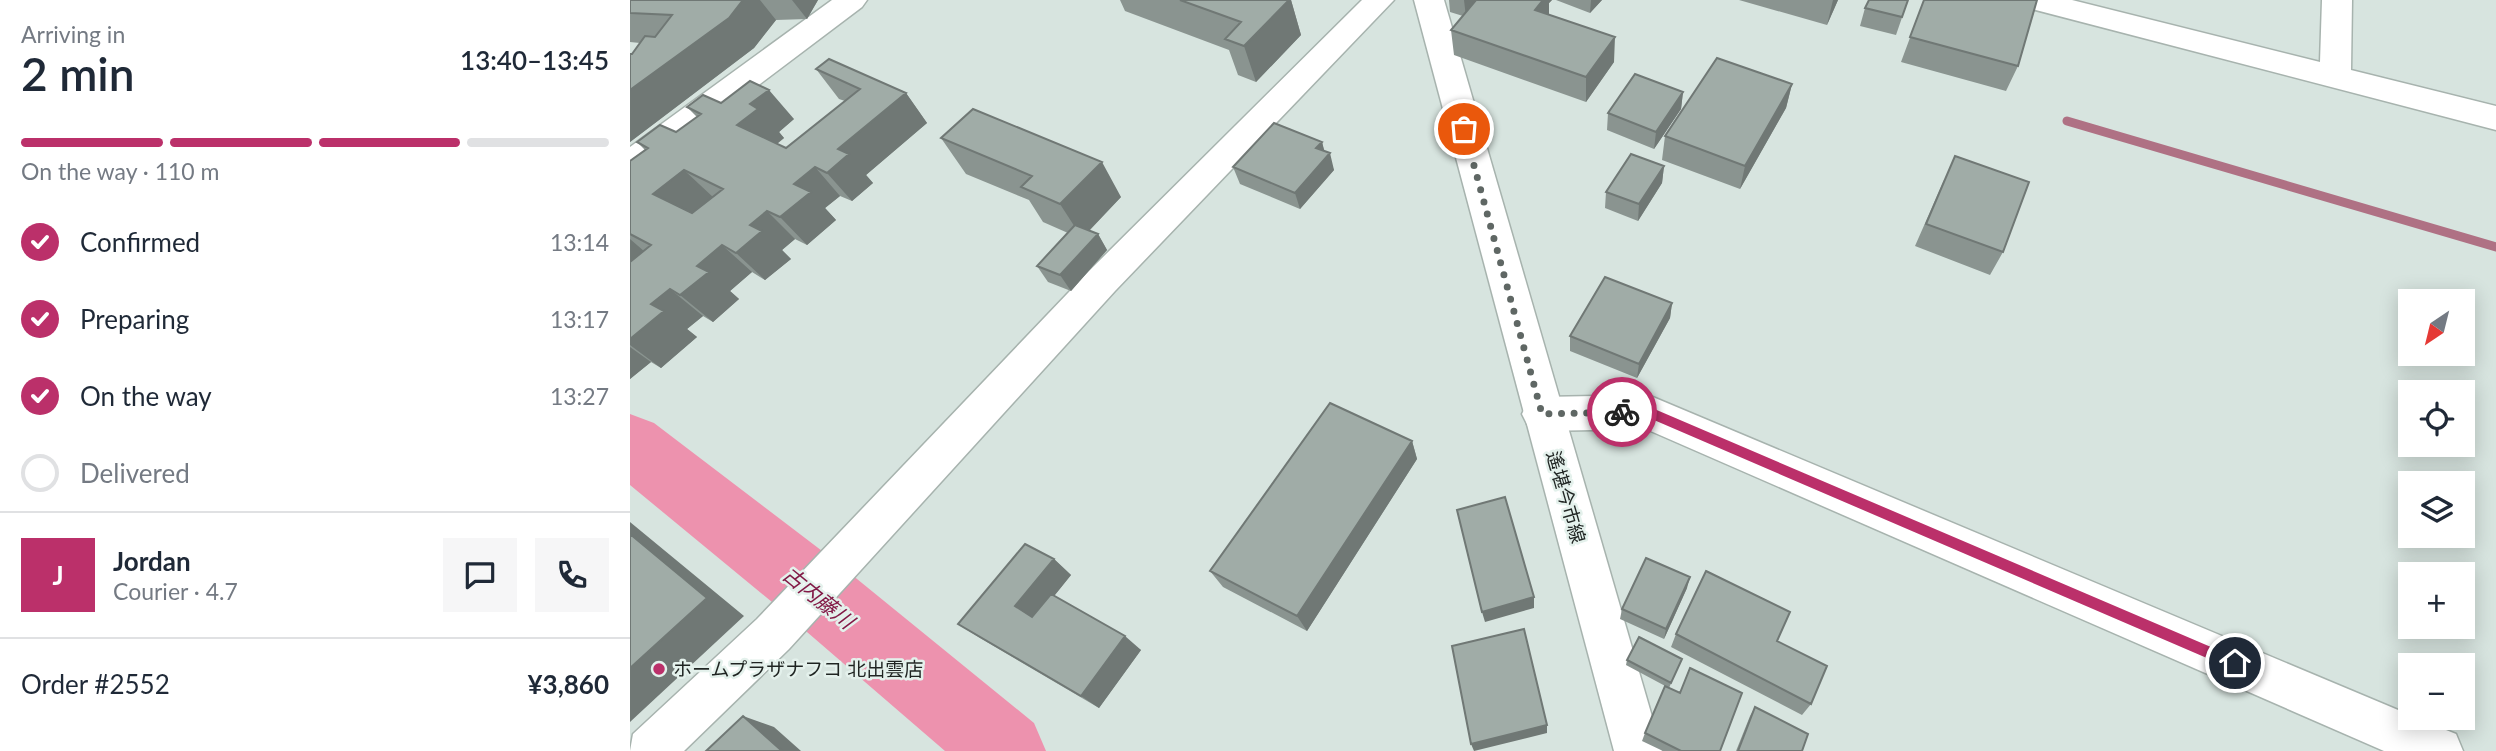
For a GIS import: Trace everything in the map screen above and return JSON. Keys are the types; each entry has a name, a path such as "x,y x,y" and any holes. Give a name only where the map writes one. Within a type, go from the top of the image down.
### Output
{"street":[{"path":"630,164 852,0"},
{"path":"650,751 773,634 1102,281 1379,0"},
{"name":"遙堪今市線","path":"1429,0 1542,414 1638,751"},
{"path":"2034,0 2496,118"},
{"path":"2335,76 2337,0"},
{"path":"1542,414 1648,412 2439,751"}],"building":[{"path":"630,0 743,0 729,18 630,90 630,54 645,36 655,37 672,15 630,13"},
{"path":"1180,0 1289,0 1244,46 1225,39 1241,22"},
{"path":"1476,0 1543,0 1535,10 1615,37 1586,77 1451,30"},
{"path":"1869,0 1908,0 1902,17 1865,8"},
{"path":"1924,0 2037,0 2018,66 1910,37"},
{"path":"1717,58 1792,84 1745,166 1665,136"},
{"path":"829,59 906,93 838,149 849,154 827,173 815,167 794,184 811,192 780,217 767,211 750,225 762,231 736,253 722,245 697,266 709,272 680,295 670,289 651,304 664,311 630,339 630,262 651,245 630,234 630,161 648,148 637,142 660,125 676,132 701,114 687,107 703,95 721,103 750,81 769,90 750,104 758,109 737,125 786,148 860,89 816,69","holes":["684,170 723,189 692,213 653,194"]},
{"path":"1635,74 1683,92 1656,132 1608,113"},
{"path":"973,109 1102,162 1060,204 1021,187 1032,176 941,138"},
{"path":"1274,123 1322,142 1316,148 1330,153 1295,193 1233,167"},
{"path":"1631,154 1664,166 1639,204 1606,192"},
{"path":"1955,156 2029,182 2003,252 1926,224"},
{"path":"1075,225 1098,234 1060,275 1037,266"},
{"path":"1605,277 1672,303 1639,364 1570,336"},
{"path":"1330,403 1412,441 1297,616 1210,571"},
{"path":"1505,497 1534,597 1482,612 1457,510"},
{"path":"630,534 707,598 630,668"},
{"path":"1025,544 1054,559 1015,606 1032,617 1051,594 1125,636 1081,696 958,624"},
{"path":"1646,558 1690,577 1666,629 1622,609"},
{"path":"1706,571 1790,612 1777,641 1827,666 1811,704 1676,634"},
{"path":"1524,629 1547,725 1471,744 1452,646"},
{"path":"1639,637 1682,659 1671,683 1627,660"},
{"path":"1690,668 1742,693 1720,751 1681,751 1645,733 1665,686 1680,693"},
{"path":"1755,707 1808,734 1802,751 1738,751"},
{"path":"743,716 782,751 706,751"}],"waterway":[{"path":"2067,121 2496,247"},
{"name":"古内藤川","path":"630,444 804,582 1006,751"}],"way so far":[{"path":"1464,129 1542,414 1622,412"}],"place":[{"name":"ホームプラザナフコ 北出雲店","path":"659,669"}],"route":[{"path":"1622,412 1648,412 2235,663"}]}
